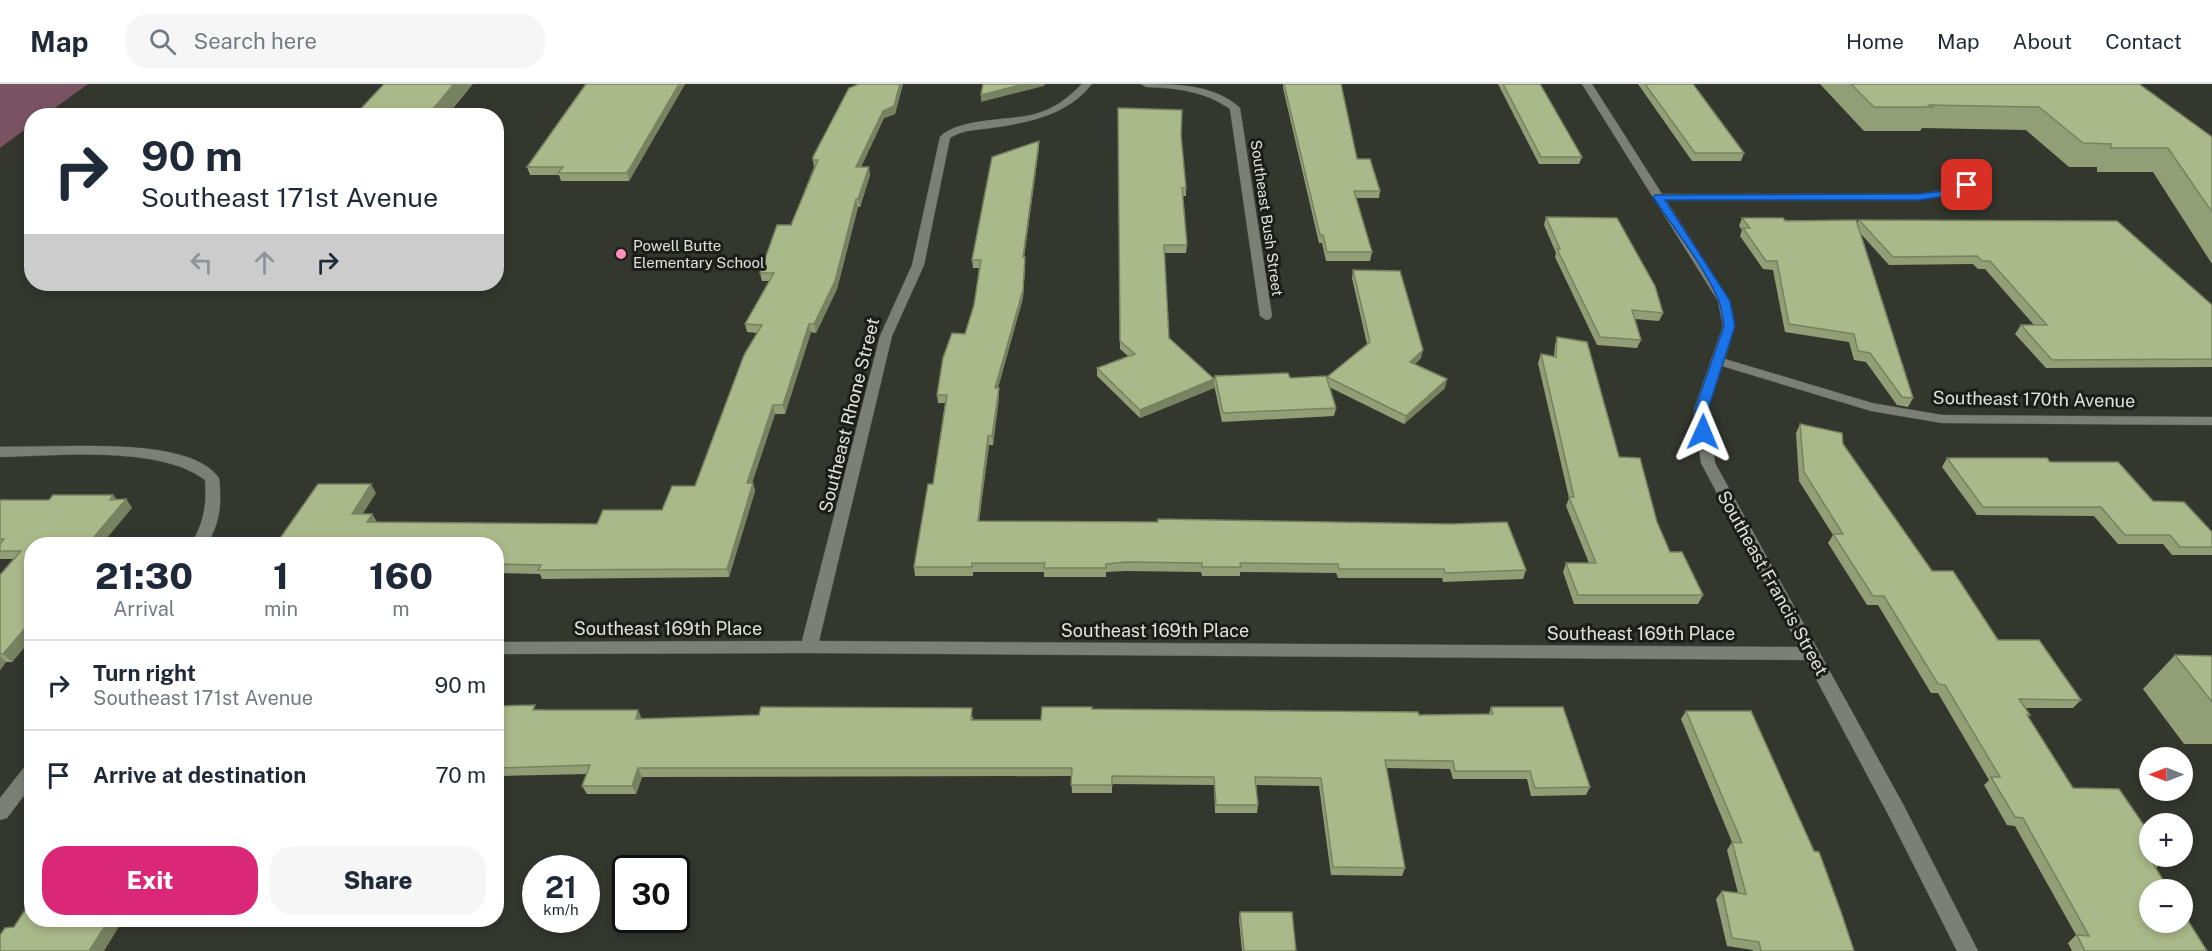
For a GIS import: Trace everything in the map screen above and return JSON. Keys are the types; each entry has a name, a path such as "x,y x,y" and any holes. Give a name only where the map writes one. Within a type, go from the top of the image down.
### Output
{"street":[{"name":"Southeast Rhone Street","path":"809,647 886,336 894,310 911,284 918,266 945,136 976,126 1029,118 1051,112 1064,107 1088,84"},
{"name":"Southeast Bush Street","path":"1146,84 1195,88 1219,96 1235,108 1266,316"},
{"name":"Southeast Francis Street","path":"1587,84 1724,301 1729,326 1701,409 1708,462 1968,951"},
{"path":"1658,197 1919,197 1954,192 1980,177"},
{"name":"Southeast 170th Avenue","path":"1719,361 1871,407 1942,419 2212,421"},
{"path":"0,452 159,455 195,466 212,478 215,504 205,537"},
{"name":"Southeast 169th Place","path":"504,648 809,647 1812,654"},
{"path":"0,812 24,780"}],"shaded area":[{"path":"0,84 88,84 55,108 24,108 24,130 0,148"}],"building":[{"path":"384,84 454,84 434,108 362,108"},
{"path":"586,84 679,84 627,173 558,173 563,167 527,167"},
{"path":"859,84 900,84 894,106 883,111 856,167 869,167 858,199 856,199 835,281 814,324 809,324 783,405 773,405 747,483 753,483 727,569 538,570 541,565 504,564 504,537 281,537 318,484 371,484 352,514 372,514 367,522 597,524 603,510 662,510 672,486 695,486 744,355 762,325 745,324 774,273 760,273 777,225 791,225 818,160 813,160 813,157 849,88"},
{"path":"983,84 1024,84 981,95"},
{"path":"1284,84 1341,84 1357,159 1370,159 1380,191 1354,191 1372,252 1327,252 1323,235 1320,235"},
{"path":"1503,84 1540,84 1582,157 1541,157"},
{"path":"1645,84 1693,84 1744,153 1695,153"},
{"path":"1851,84 2139,84 2212,137 2212,212 2168,148 2111,148 2111,144 2083,143 2039,107 1929,105 1932,107 1874,107"},
{"path":"1118,108 1182,110 1181,135 1186,188 1182,188 1187,245 1164,245 1169,338 1214,379 1140,410 1097,368 1135,354 1120,341"},
{"path":"1039,141 1023,257 1025,257 1023,290 995,388 999,388 992,436 988,436 978,521 1158,522 1158,519 1451,524 1507,522 1526,570 1445,573 1444,569 1339,569 1338,564 1240,563 1241,567 1202,567 1202,563 1126,562 1106,564 1106,568 1044,568 1045,563 972,563 972,567 914,567 928,484 933,484 947,395 937,395 943,358 952,333 965,334 974,305 981,260 972,260 992,157"},
{"path":"1546,217 1617,218 1655,286 1663,313 1632,310 1641,340 1600,337 1557,249 1560,249"},
{"path":"1742,218 1783,218 1785,221 1856,220 1913,398 1902,397 1870,353 1858,351 1854,334 1789,324 1777,261 1766,261 1743,228 1750,228"},
{"path":"1859,220 2117,221 2212,305 2212,359 2052,360 2021,325 2047,325 1990,261 1982,261 1977,256 1893,257"},
{"path":"1353,270 1400,271 1423,350 1410,362 1447,379 1406,416 1327,377 1370,342"},
{"path":"1557,337 1587,342 1619,457 1640,458 1657,522 1670,552 1682,552 1703,595 1578,595 1566,563 1596,563 1569,497 1574,497 1541,354 1556,357"},
{"path":"1288,373 1290,378 1326,376 1336,408 1223,413 1215,376"},
{"path":"1800,424 1842,433 1843,444 1932,571 1953,571 1998,640 2039,640 2081,700 2019,699 2030,715 2027,715 2073,788 2119,789 2139,818 2139,867 2155,867 2162,879 2139,879 2139,933 2193,933 2193,929 2207,951 2085,951 2077,935 2089,936 2023,818 2015,817 1991,777 2000,777 1945,685 1938,684 1884,596 1873,596 1833,534 1843,534 1804,472"},
{"path":"1947,458 2047,458 2050,462 2118,462 2153,501 2184,502 2212,532 2212,547 2180,547 2170,535 2125,535 2101,507 1983,507"},
{"path":"53,495 113,495 110,500 126,499 94,537 24,537 24,629 3,654 0,654 0,575 21,551 0,551 0,544 4,539 0,539 0,500 49,500"},
{"path":"2175,655 2212,656 2212,702"},
{"path":"535,705 533,710 638,710 636,719 759,715 761,707 972,708 971,720 1041,720 1042,707 1418,712 1419,715 1493,714 1491,707 1563,707 1590,787 1535,788 1530,771 1455,771 1453,761 1385,760 1405,868 1333,867 1321,778 1255,777 1258,805 1216,805 1214,777 1112,776 1112,785 1071,785 1072,768 638,768 632,786 582,786 590,765 504,768 504,706"},
{"path":"1686,711 1751,711 1814,851 1819,852 1854,951 1761,951 1759,942 1732,938 1722,891 1746,894 1732,842 1742,843"},
{"path":"24,912 24,927 104,927 89,951 0,951 0,935 5,928 14,927"},
{"path":"1240,912 1292,912 1296,951 1244,951"}],"place":[{"name":"Powell Butte Elementary School","path":"621,254"}],"route":[{"path":"1703,432 1701,409 1729,326 1727,314 1724,301 1712,278 1658,197 1919,197 1954,192 1967,185"}]}
